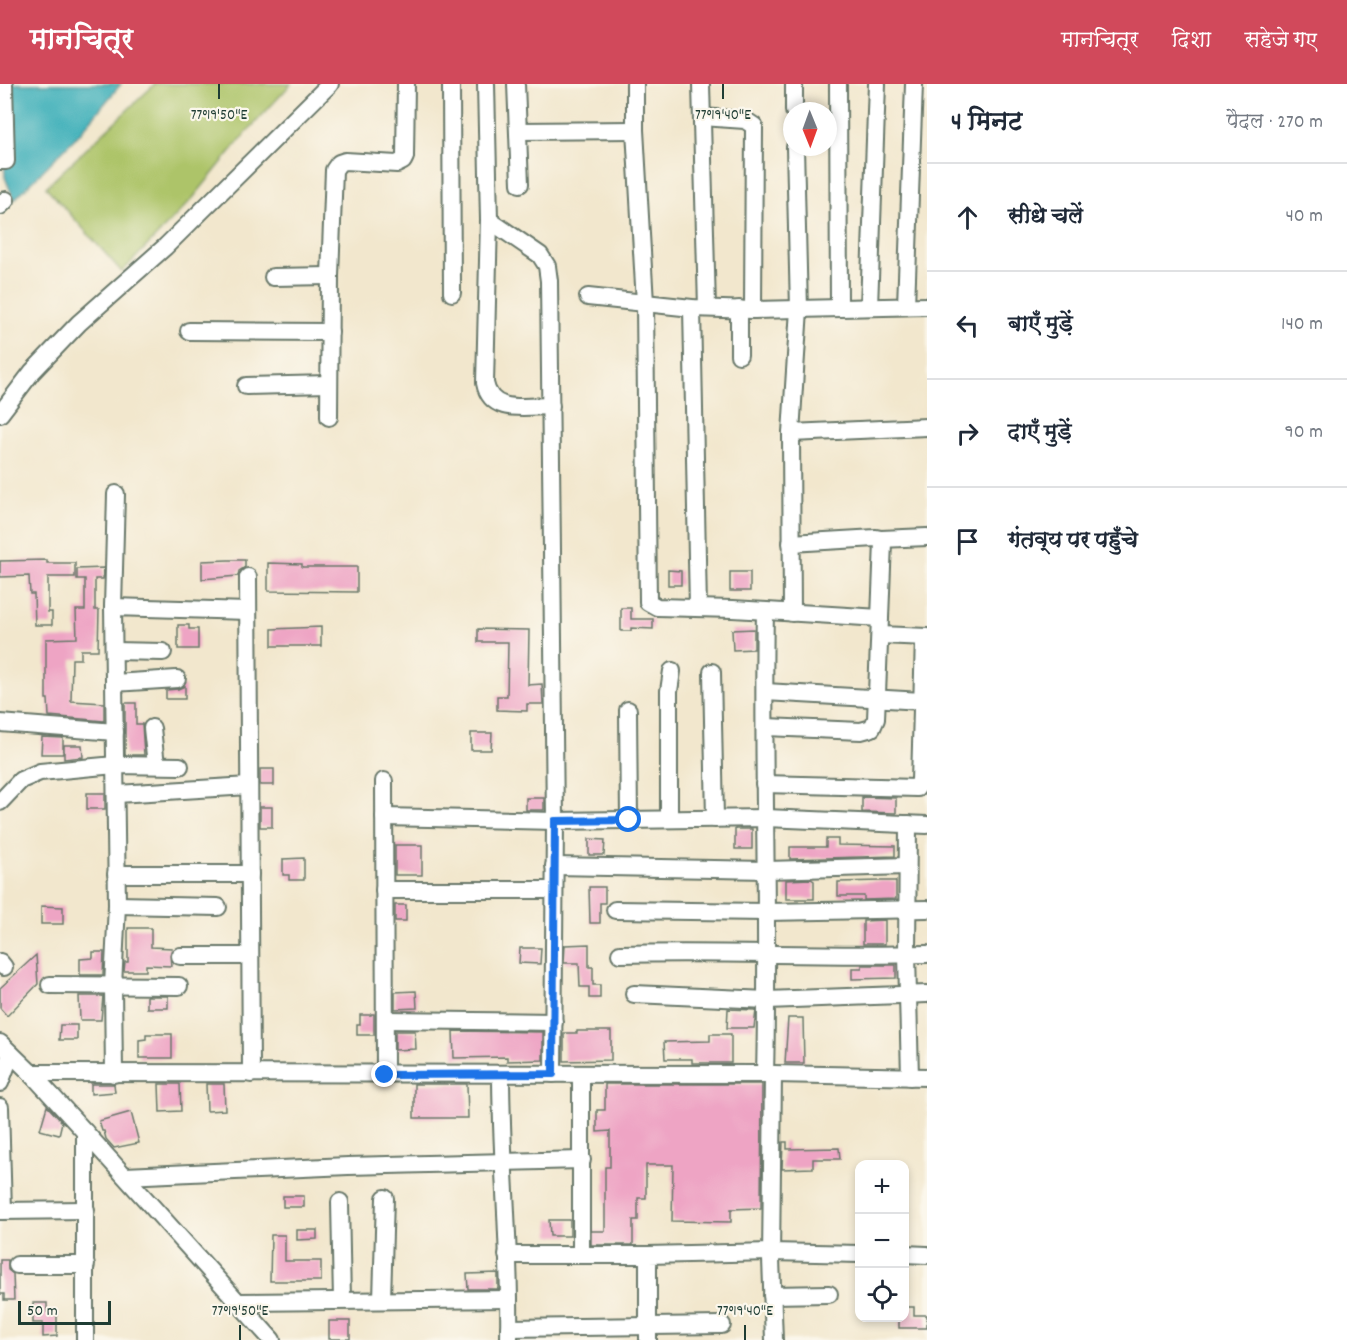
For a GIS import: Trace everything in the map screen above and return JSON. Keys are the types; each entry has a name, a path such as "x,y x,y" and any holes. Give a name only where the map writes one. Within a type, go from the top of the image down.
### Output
{"street":[{"path":"0,161 6,161 4,84"},
{"path":"0,414 32,372 79,323 165,247 330,84"},
{"path":"330,417 330,276 334,170 339,163 345,161 390,164 403,161 405,156 406,84"},
{"path":"451,84 452,293"},
{"path":"486,84 489,220 484,383 487,393 496,404 551,406"},
{"path":"516,84 520,184"},
{"path":"635,84 635,130 645,303 648,602 657,607 880,618"},
{"path":"698,608 701,84"},
{"path":"794,84 794,102"},
{"path":"838,84 839,308"},
{"path":"869,307 877,84"},
{"path":"906,306 914,84"},
{"path":"702,117 745,120 754,126 746,310 740,355"},
{"path":"518,131 635,130"},
{"path":"792,614 791,433 799,309 795,156"},
{"path":"489,220 533,249 543,259 547,266 549,282 555,821 553,1074"},
{"path":"273,277 330,276"},
{"path":"588,297 746,310 927,306"},
{"path":"189,331 330,332"},
{"path":"246,386 329,384"},
{"path":"791,433 927,427"},
{"path":"114,1074 112,986 117,906 117,794 113,607 116,495"},
{"path":"791,543 927,537"},
{"path":"766,727 861,731 868,730 875,724 884,547 881,539"},
{"path":"248,577 251,1074"},
{"path":"113,607 248,611"},
{"path":"765,611 764,784 774,1340"},
{"path":"764,784 922,788 920,781 921,701 926,637 879,635"},
{"path":"114,651 163,652"},
{"path":"669,819 669,691 672,671"},
{"path":"712,672 715,819"},
{"path":"114,683 177,679"},
{"path":"765,692 921,701"},
{"path":"628,711 629,820"},
{"path":"0,723 115,732"},
{"path":"152,728 156,765"},
{"path":"0,802 21,780 28,776 57,770 115,765 180,766"},
{"path":"384,781 385,1075"},
{"path":"117,794 249,786"},
{"path":"384,817 555,821 766,818 927,825"},
{"path":"908,824 906,954 910,1077"},
{"path":"554,866 767,870 907,866"},
{"path":"116,874 250,874"},
{"path":"384,890 554,890"},
{"path":"117,906 218,907"},
{"path":"615,910 767,912 927,909"},
{"path":"620,954 686,952 927,954"},
{"path":"180,956 250,956"},
{"path":"50,985 179,986"},
{"path":"634,993 767,1000 927,994"},
{"path":"385,1020 554,1022"},
{"path":"5,1048 85,1132 272,1340"},
{"path":"0,1083 5,1048"},
{"path":"31,1073 769,1074 927,1077"},
{"path":"501,1074 509,1334 648,1334 722,1325"},
{"path":"581,1074 581,1255"},
{"path":"0,1107 2,1211 87,1210"},
{"path":"85,1132 87,1210 85,1340"},
{"path":"125,1176 348,1166 582,1160"},
{"path":"382,1299 385,1198"},
{"path":"340,1202 342,1300"},
{"path":"507,1256 648,1256 771,1252 855,1254"},
{"path":"909,1254 927,1254"},
{"path":"648,1256 648,1334"},
{"path":"17,1265 86,1265"},
{"path":"772,1295 829,1294"},
{"path":"239,1302 509,1299"}],"green space":[{"path":"155,84 291,84 245,134 193,198 122,272 46,187"}],"water":[{"path":"0,84 121,84 80,133 14,200 5,177"}],"building":[{"path":"47,560 47,563 75,563 75,577 48,577 48,612 52,612 52,625 35,625 34,594 30,594 29,576 0,577 0,561"},
{"path":"245,560 245,567 239,571 238,576 202,579 202,561"},
{"path":"268,563 302,564 302,567 357,567 357,592 268,591"},
{"path":"104,568 103,579 95,579 95,610 99,610 98,650 81,650 81,659 72,659 71,701 104,703 104,721 49,716 48,699 46,699 46,639 77,638 76,610 85,610 85,579 77,579 77,569"},
{"path":"668,570 681,571 681,585 668,585"},
{"path":"730,572 750,572 750,591 730,591"},
{"path":"621,608 631,608 631,619 653,619 653,629 631,628 631,631 621,631"},
{"path":"178,625 189,625 189,629 198,629 198,649 178,649"},
{"path":"321,627 321,646 272,646 272,629"},
{"path":"478,629 529,630 528,685 542,684 543,704 527,704 527,711 497,710 497,696 507,696 508,642 478,642"},
{"path":"754,629 754,649 733,650 732,630"},
{"path":"185,686 185,699 166,699 166,690"},
{"path":"125,703 136,703 136,724 142,724 144,755 125,755"},
{"path":"471,733 492,733 491,750 471,750"},
{"path":"42,737 63,738 63,754 41,754"},
{"path":"64,745 82,745 83,757 64,759"},
{"path":"260,769 274,769 274,785 260,785"},
{"path":"87,793 105,793 105,809 87,809"},
{"path":"862,797 896,798 896,813 862,812"},
{"path":"526,798 544,798 544,810 526,810"},
{"path":"260,807 272,807 272,827 260,827"},
{"path":"735,829 752,829 752,849 735,849"},
{"path":"589,839 605,840 604,855 589,855"},
{"path":"826,839 838,839 838,845 895,846 895,856 790,859 790,847 826,847"},
{"path":"395,845 422,845 422,875 395,875"},
{"path":"304,858 304,880 289,880 289,875 283,875 283,859"},
{"path":"811,879 814,881 814,899 786,899 786,880"},
{"path":"896,881 896,899 864,900 864,896 838,896 838,882"},
{"path":"589,887 605,887 605,903 600,903 600,923 590,923"},
{"path":"395,905 406,905 406,921 395,921"},
{"path":"41,906 63,907 63,924 41,924"},
{"path":"885,920 885,944 863,944 863,921"},
{"path":"128,928 151,928 151,947 172,948 171,966 146,965 146,971 124,971 125,962 128,962"},
{"path":"589,944 589,967 593,967 593,985 600,985 600,998 589,998 589,987 580,987 579,963 564,963 565,945"},
{"path":"520,948 541,948 540,964 519,963"},
{"path":"93,952 104,952 103,975 80,975 80,959 93,958"},
{"path":"36,955 38,984 7,1016 0,1008 0,988"},
{"path":"862,965 896,965 896,978 852,979 852,968 862,968"},
{"path":"416,991 417,1008 395,1009 395,992"},
{"path":"79,996 103,996 101,1020 80,1020"},
{"path":"147,996 168,996 168,1008 147,1008"},
{"path":"728,1009 756,1010 754,1028 727,1028"},
{"path":"374,1014 374,1035 357,1035 360,1015"},
{"path":"788,1018 803,1018 804,1063 785,1063"},
{"path":"60,1025 77,1025 77,1040 59,1040"},
{"path":"395,1031 415,1031 416,1049 395,1050"},
{"path":"453,1031 543,1032 543,1060 507,1061 507,1057 454,1058"},
{"path":"577,1031 611,1031 611,1060 564,1061 564,1033 577,1033"},
{"path":"146,1034 172,1034 172,1058 139,1058 139,1040 146,1039"},
{"path":"710,1034 731,1034 731,1063 692,1063 692,1059 665,1059 664,1042 710,1041"},
{"path":"91,1084 114,1084 115,1092 91,1094"},
{"path":"159,1084 180,1084 181,1111 160,1112"},
{"path":"206,1084 224,1084 225,1110 207,1111"},
{"path":"414,1084 467,1084 468,1118 414,1118"},
{"path":"605,1084 762,1084 761,1208 731,1209 731,1222 672,1221 673,1165 646,1165 646,1198 638,1198 638,1220 633,1220 633,1245 591,1245 591,1231 605,1231 605,1167 610,1167 610,1131 597,1132 597,1110 605,1110"},
{"path":"47,1106 62,1122 59,1135 40,1130"},
{"path":"131,1112 139,1143 114,1148 106,1139 99,1121"},
{"path":"783,1142 787,1142 787,1149 839,1148 840,1159 813,1159 813,1168 782,1169"},
{"path":"283,1196 304,1196 304,1207 283,1207"},
{"path":"549,1220 570,1220 570,1236 550,1236"},
{"path":"297,1230 317,1230 317,1239 297,1240"},
{"path":"271,1235 285,1235 285,1261 321,1261 321,1281 270,1281"},
{"path":"0,1260 8,1260 8,1270 13,1274 14,1300 4,1300 4,1294 0,1294"},
{"path":"498,1273 498,1289 468,1289 467,1274"},
{"path":"33,1303 47,1303 47,1312 57,1312 57,1336 43,1337 43,1323 33,1323"},
{"path":"909,1307 914,1307 914,1315 927,1315 927,1328 899,1328 899,1322 909,1322"},
{"path":"329,1321 350,1321 350,1339 329,1339"}],"route":[{"path":"385,1075 553,1074 555,821 629,820"}]}
